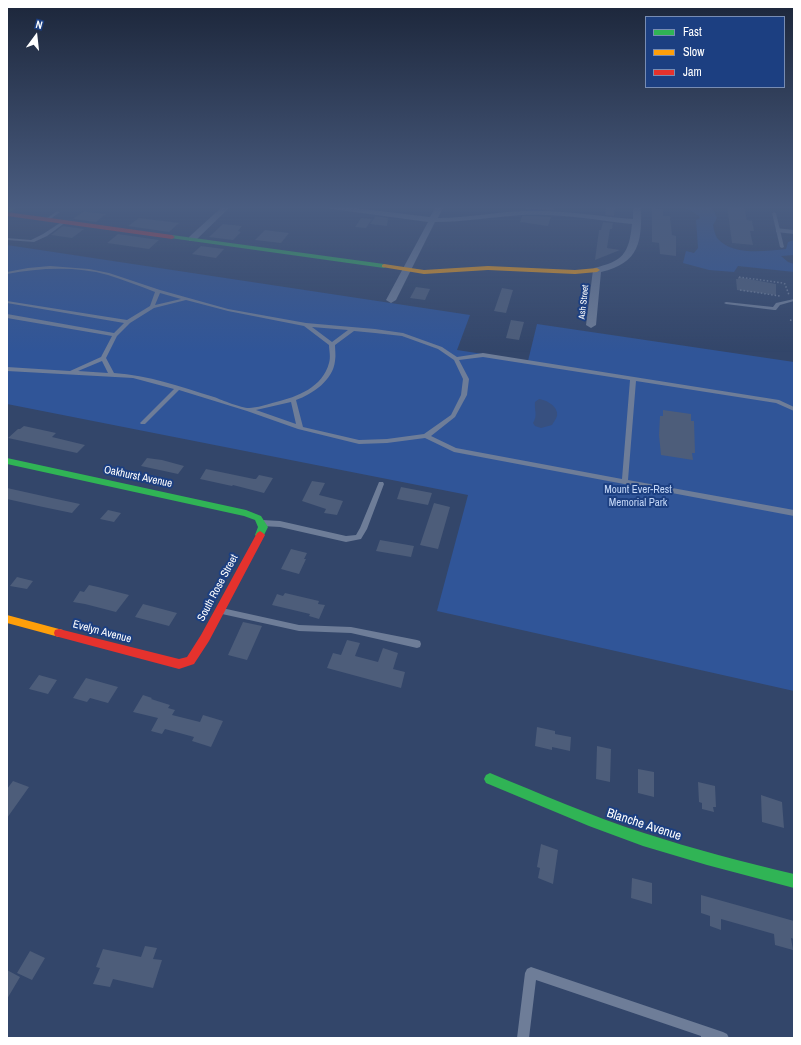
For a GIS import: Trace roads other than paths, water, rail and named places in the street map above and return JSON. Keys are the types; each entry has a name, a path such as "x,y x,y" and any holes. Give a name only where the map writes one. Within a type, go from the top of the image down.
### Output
{"street":[{"path":"301,255 424,272 488,268 575,272 597,270"},
{"path":"391,300 414,255"},
{"name":"Ash Street","path":"591,325 597,270 619,263 629,255"},
{"name":"Oakhurst Avenue","path":"7,461 246,513 258,518 262,523"},
{"name":"South Rose Street","path":"190,661 205,638 261,534 263,527 262,523"},
{"name":"Evelyn Avenue","path":"7,620 179,664 190,661"},
{"name":"Blanche Avenue","path":"490,779 565,811 624,833 730,866 794,881"}],"lane":[{"path":"7,273 50,267 89,270 109,274 187,299 228,310 306,325 375,331 403,336 440,348 456,359 466,379 464,396 453,416 426,436 387,441 359,442 300,428 249,410 133,376 7,369"},
{"path":"152,307 158,290"},
{"path":"70,372 103,358 114,335 128,322 152,307 187,299"},
{"path":"726,303 774,309 778,304 794,300"},
{"path":"7,302 128,322"},
{"path":"7,316 114,335"},
{"path":"306,325 332,344"},
{"path":"332,344 352,330"},
{"path":"249,410 294,400 314,387 327,376 332,362 332,344"},
{"path":"456,359 483,355 777,401 794,409"},
{"path":"103,358 112,375"},
{"path":"625,481 633,379"},
{"path":"143,423 178,388"},
{"path":"294,400 300,428"},
{"path":"426,436 454,450 794,513"},
{"path":"262,523 280,524 346,539 358,537 363,530 381,484"},
{"path":"220,611 299,628 351,630 417,644"},
{"path":"523,1038 531,973 706,1035 723,1038"}],"park label":[{"name":"Mount Ever-Rest Memorial Park","path":"638,496"}]}
